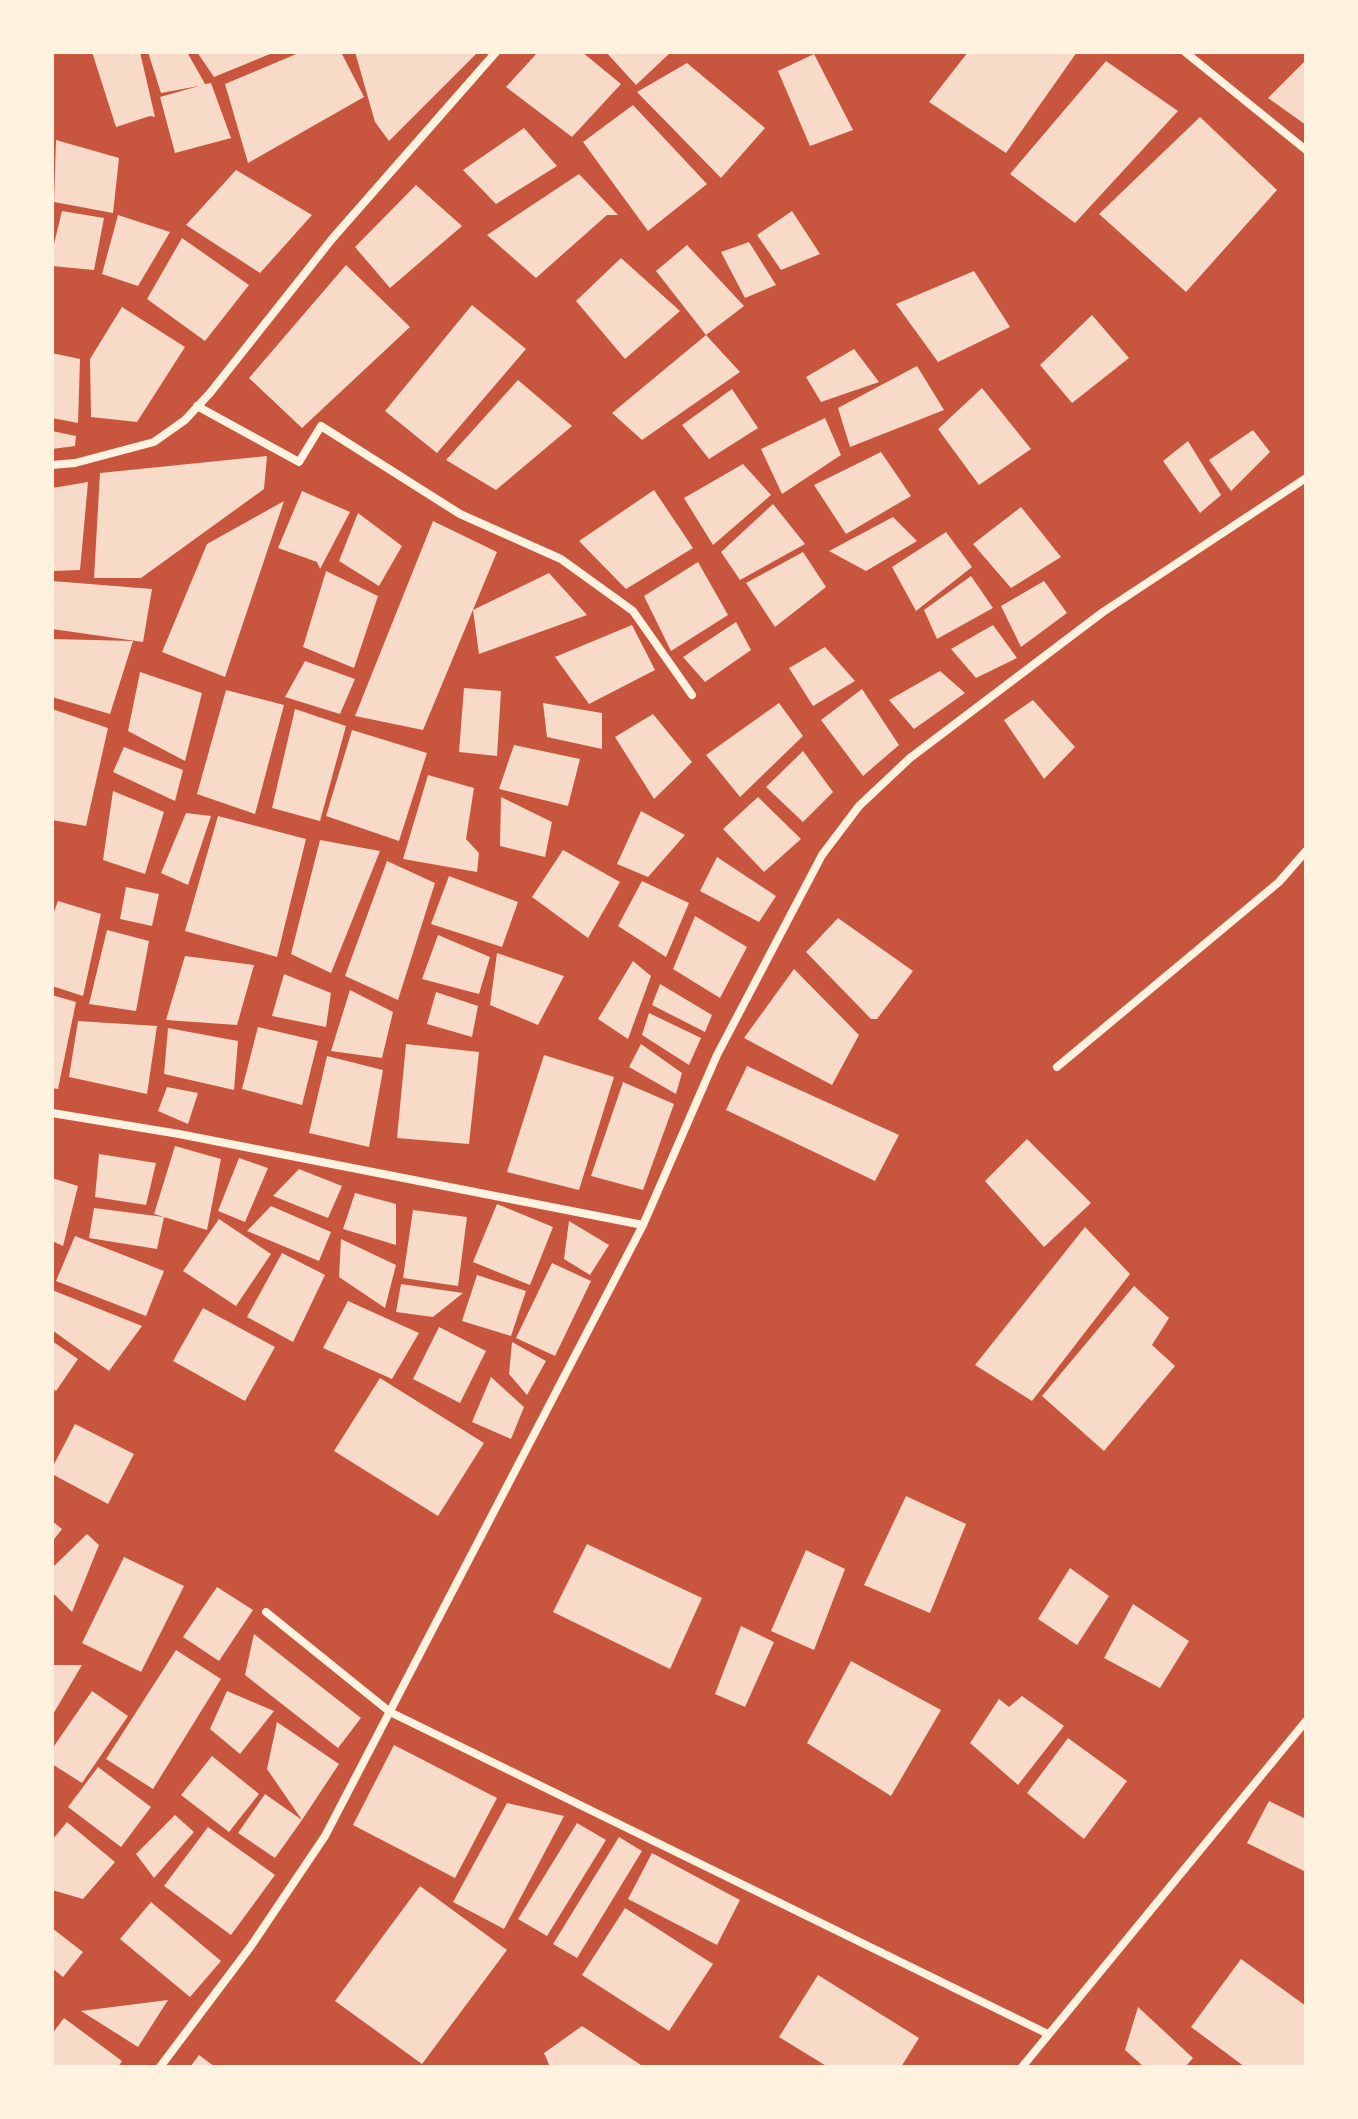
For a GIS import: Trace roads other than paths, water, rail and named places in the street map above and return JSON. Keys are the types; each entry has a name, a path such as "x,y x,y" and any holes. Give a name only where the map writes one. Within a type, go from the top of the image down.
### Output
{"street":[{"path":"52,465 75,463 154,442 185,420 332,239 496,52"},
{"path":"1185,52 1306,150"},
{"path":"197,406 299,462 321,426 460,514 561,559 633,611 692,695"},
{"path":"160,2067 251,1946 325,1836 643,1225 717,1055 822,855 859,806 910,758 1103,612 1306,478"},
{"path":"1057,1067 1279,882 1306,851"},
{"path":"52,1113 179,1134 643,1225"},
{"path":"266,1612 390,1712 1048,2034"},
{"path":"1022,2067 1306,1721"}]}
